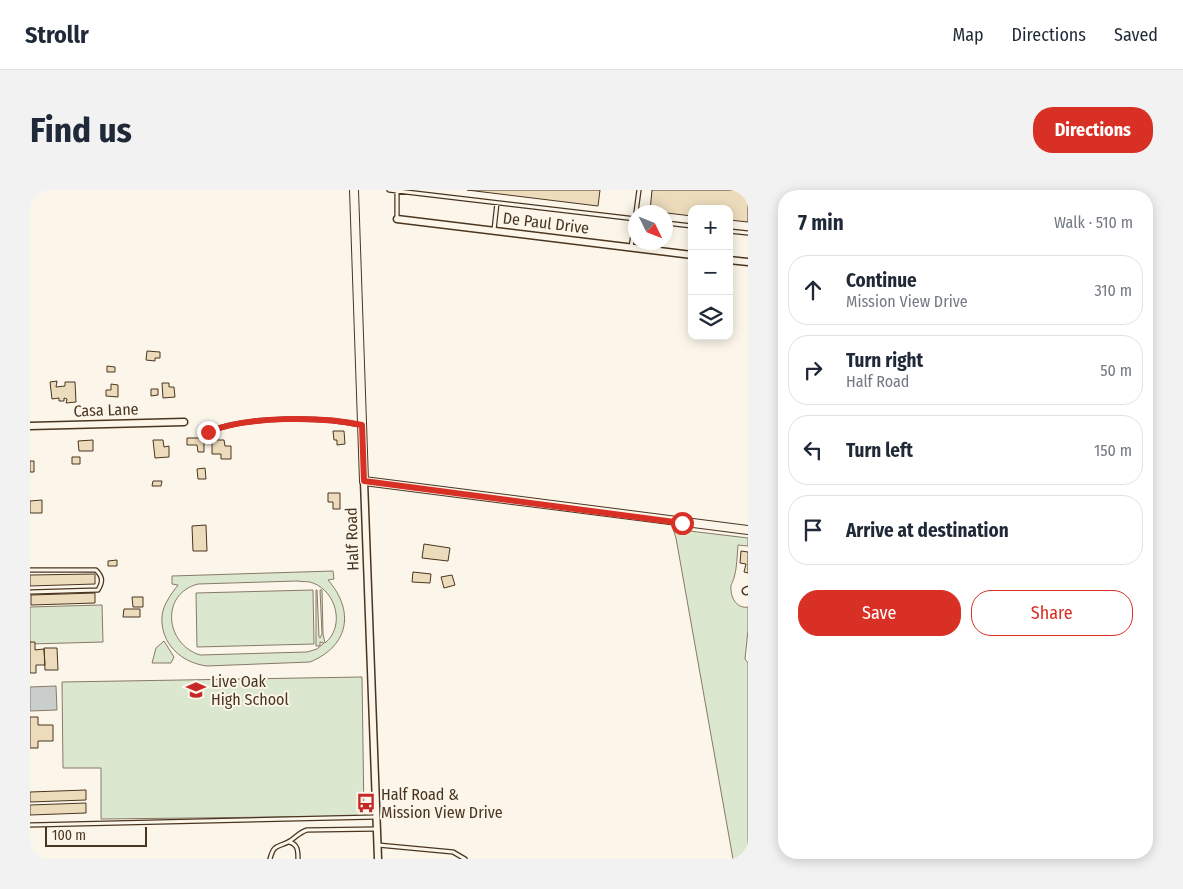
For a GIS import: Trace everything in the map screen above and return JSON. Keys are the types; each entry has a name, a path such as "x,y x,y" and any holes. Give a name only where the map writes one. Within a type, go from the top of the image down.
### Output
{"street":[{"name":"Half Road","path":"355,190 354,218 378,859"},
{"name":"De Paul Drive","path":"397,219 628,247"},
{"name":"De Paul Drive","path":"654,250 688,254"},
{"path":"733,260 748,262"},
{"name":"Casa Lane","path":"30,426 184,422"},
{"path":"364,481 748,530"}],"lane":[{"path":"389,190 628,216"},
{"path":"637,205 639,190"},
{"path":"397,192 397,219"},
{"path":"494,230 497,203"},
{"path":"673,224 688,226"},
{"path":"733,231 748,233"},
{"path":"208,432 224,426 256,421 330,420 362,425"},
{"path":"30,570 96,570 101,574 102,585 98,590 30,592"},
{"path":"30,825 376,817"},
{"path":"270,859 272,851 276,846 289,842 301,832 307,830 377,829"},
{"path":"289,842 294,843 297,847 298,859"},
{"path":"378,845 453,852 465,859"}],"green space":[{"path":"673,529 748,538 748,546 738,545 736,570 731,588 732,596 738,605 748,607 745,659 748,663 748,859 733,859"},
{"path":"333,571 334,579 328,580 337,592 342,604 344,627 333,647 310,662 207,666 198,664 189,661 174,650 162,626 164,608 178,585 172,584 172,576","holes":["311,582 321,588 328,594 336,610 335,628 325,643 322,590 320,590 322,634 320,638 316,590 316,646 320,646 320,642 324,643 317,649 307,652 200,655 188,649 180,641 174,630 173,608 177,598 186,589 198,584"]},
{"path":"313,590 314,644 197,647 196,593"},
{"path":"102,605 103,642 30,644 30,607"},
{"path":"164,641 174,657 171,663 152,663 156,648"},
{"path":"362,677 364,816 101,819 101,768 63,768 62,682"}],"shaded area":[{"path":"56,686 57,710 30,711 30,687"}],"building":[{"path":"467,190 600,190 598,206"},
{"path":"652,190 748,190 748,222 733,220 733,205 688,205 688,216 673,214 673,205 651,205"},
{"path":"147,351 160,352 160,358 155,358 155,361 146,360"},
{"path":"107,366 115,367 115,372 107,372"},
{"path":"57,381 56,387 65,386 65,382 75,382 76,402 66,403 67,399 64,398 64,401 59,401 59,398 52,399 50,382"},
{"path":"162,383 169,383 169,387 174,387 175,397 163,398"},
{"path":"111,384 118,385 118,397 106,396 106,390 111,390"},
{"path":"151,389 158,389 158,395 151,396"},
{"path":"333,431 344,431 345,444 337,445 337,440 334,440"},
{"path":"187,438 204,438 204,452 198,452 197,445 187,445"},
{"path":"93,440 93,451 79,451 78,441"},
{"path":"153,440 163,440 164,447 169,446 169,457 155,458"},
{"path":"212,440 224,440 225,446 231,446 231,459 221,459 221,454 212,454"},
{"path":"72,457 80,457 80,464 72,464"},
{"path":"30,461 34,461 34,472 30,472"},
{"path":"205,468 206,479 198,479 197,469"},
{"path":"153,481 162,481 161,486 152,486"},
{"path":"328,493 340,493 340,509 333,509 333,502 328,502"},
{"path":"42,500 42,513 30,513 30,501"},
{"path":"206,525 207,551 193,551 192,526"},
{"path":"424,544 450,548 448,561 422,558"},
{"path":"741,551 748,552 748,573 744,572 746,564 740,563"},
{"path":"117,560 117,566 108,566 108,561"},
{"path":"413,572 431,574 430,583 412,582"},
{"path":"95,574 95,584 30,586 30,575"},
{"path":"452,575 455,585 444,588 441,577"},
{"path":"95,593 95,603 31,605 31,595"},
{"path":"132,597 143,597 143,607 133,607"},
{"path":"124,609 140,609 140,617 123,617"},
{"path":"30,642 35,642 35,650 44,649 45,665 36,665 36,673 30,673"},
{"path":"44,648 57,648 58,670 45,670"},
{"path":"30,717 38,717 38,725 53,725 53,741 38,741 38,748 30,748"},
{"path":"86,790 86,800 30,802 30,792"},
{"path":"86,803 86,813 30,815 30,805"}],"place":[{"name":"Live Oak High School","path":"196,690"},
{"name":"Half Road & Mission View Drive","path":"366,803"}],"route":[{"path":"208,432 224,426 256,421 330,420 347,422 362,425 364,481 682,523"}]}
